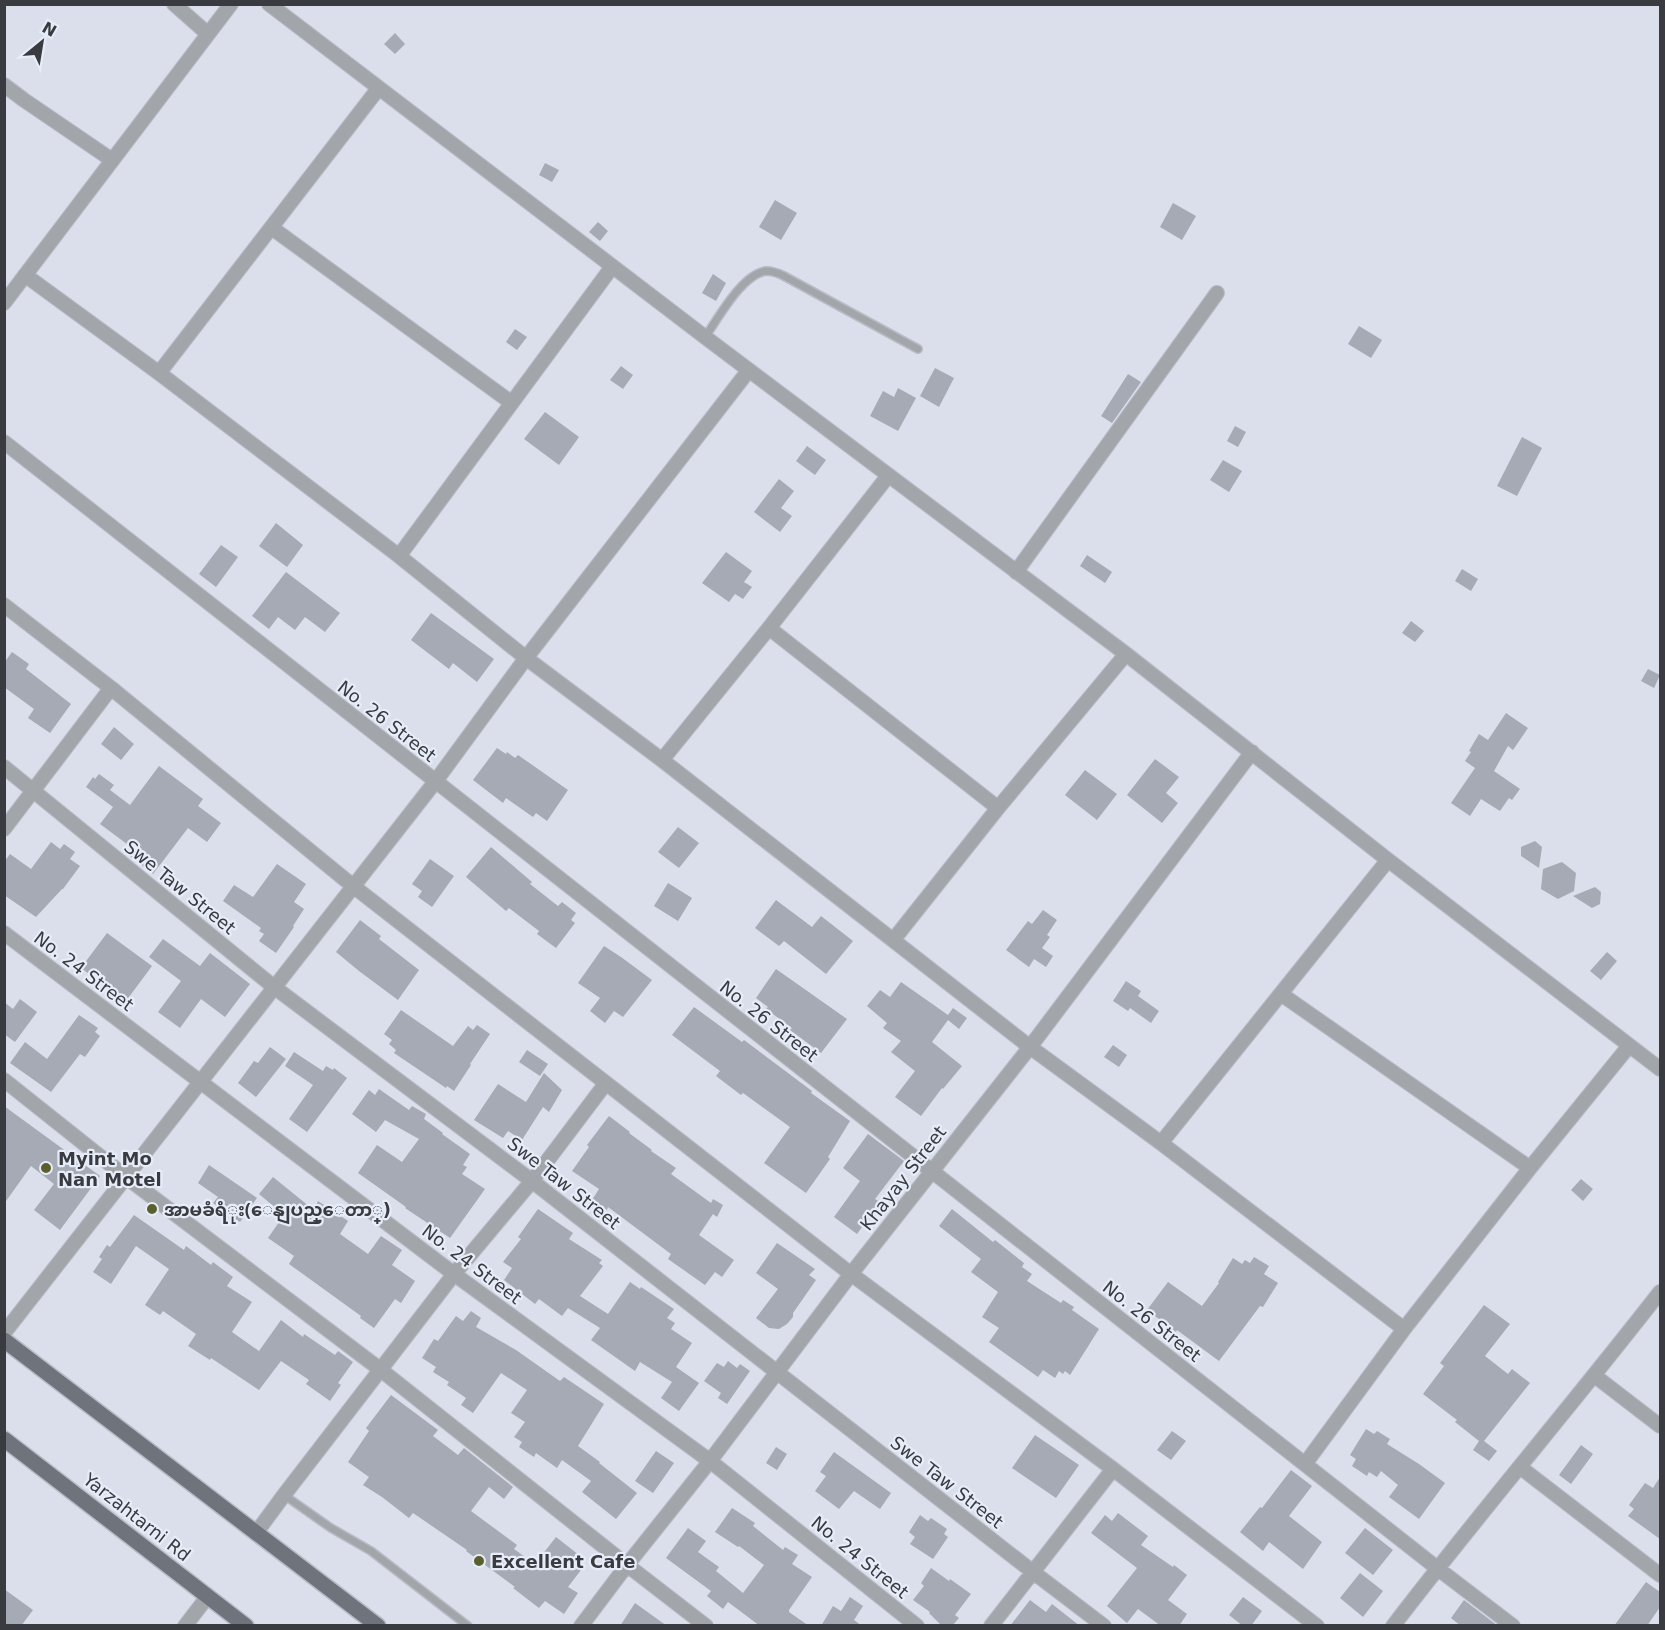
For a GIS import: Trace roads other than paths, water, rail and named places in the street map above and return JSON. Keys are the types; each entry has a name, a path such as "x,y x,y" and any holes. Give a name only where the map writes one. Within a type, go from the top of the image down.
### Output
{"main road":[{"path":"4,1340 378,1626"},
{"name":"Yarzahtarni Rd","path":"4,1439 246,1626"}],"street":[{"path":"174,4 208,34"},
{"path":"4,303 231,4"},
{"path":"268,4 612,267 1126,654 1388,860 1660,1069"},
{"path":"4,85 112,160"},
{"path":"159,373 378,88"},
{"path":"272,228 512,403"},
{"path":"399,556 612,267"},
{"path":"25,275 159,373 399,556 526,658 894,939 1030,1047 1161,1143 1404,1329"},
{"path":"1016,572 1217,293"},
{"path":"4,1333 435,782 526,658 749,370"},
{"name":"No. 26 Street","path":"4,442 1513,1626"},
{"path":"662,760 888,476"},
{"path":"4,605 111,688 353,886 851,1274 1113,1469 1317,1626"},
{"path":"769,628 998,807"},
{"path":"894,939 998,807 1126,654"},
{"path":"4,829 111,688"},
{"name":"Khayay Street","path":"581,1626 710,1461 931,1170 1030,1047 1252,752"},
{"name":"Swe Taw Street","path":"4,767 274,987 532,1180 1104,1626"},
{"path":"1161,1143 1388,860"},
{"name":"No. 24 Street","path":"4,933 454,1274 710,1461 917,1626"},
{"path":"1281,994 1530,1168"},
{"path":"1305,1464 1404,1329 1629,1046"},
{"path":"4,1080 126,1177 381,1370 706,1626"},
{"path":"256,1533 454,1274 532,1180 606,1083"},
{"path":"1393,1626 1437,1568 1595,1376 1660,1292"},
{"path":"1595,1376 1660,1426"},
{"path":"1520,1467 1660,1575"},
{"path":"991,1626 1113,1469"},
{"path":"185,1626 208,1596"}],"lane":[{"path":"705,337 742,285 764,271 776,272 918,349"},
{"path":"284,1495 331,1528 371,1551 468,1626"}],"place":[{"name":"Myint Mo Nan Motel","path":"46,1168"},
{"name":"အာမခံရံုး(ေနျပည္ေတာ္)","path":"152,1209"},
{"name":"Excellent Cafe","path":"479,1561"}]}
